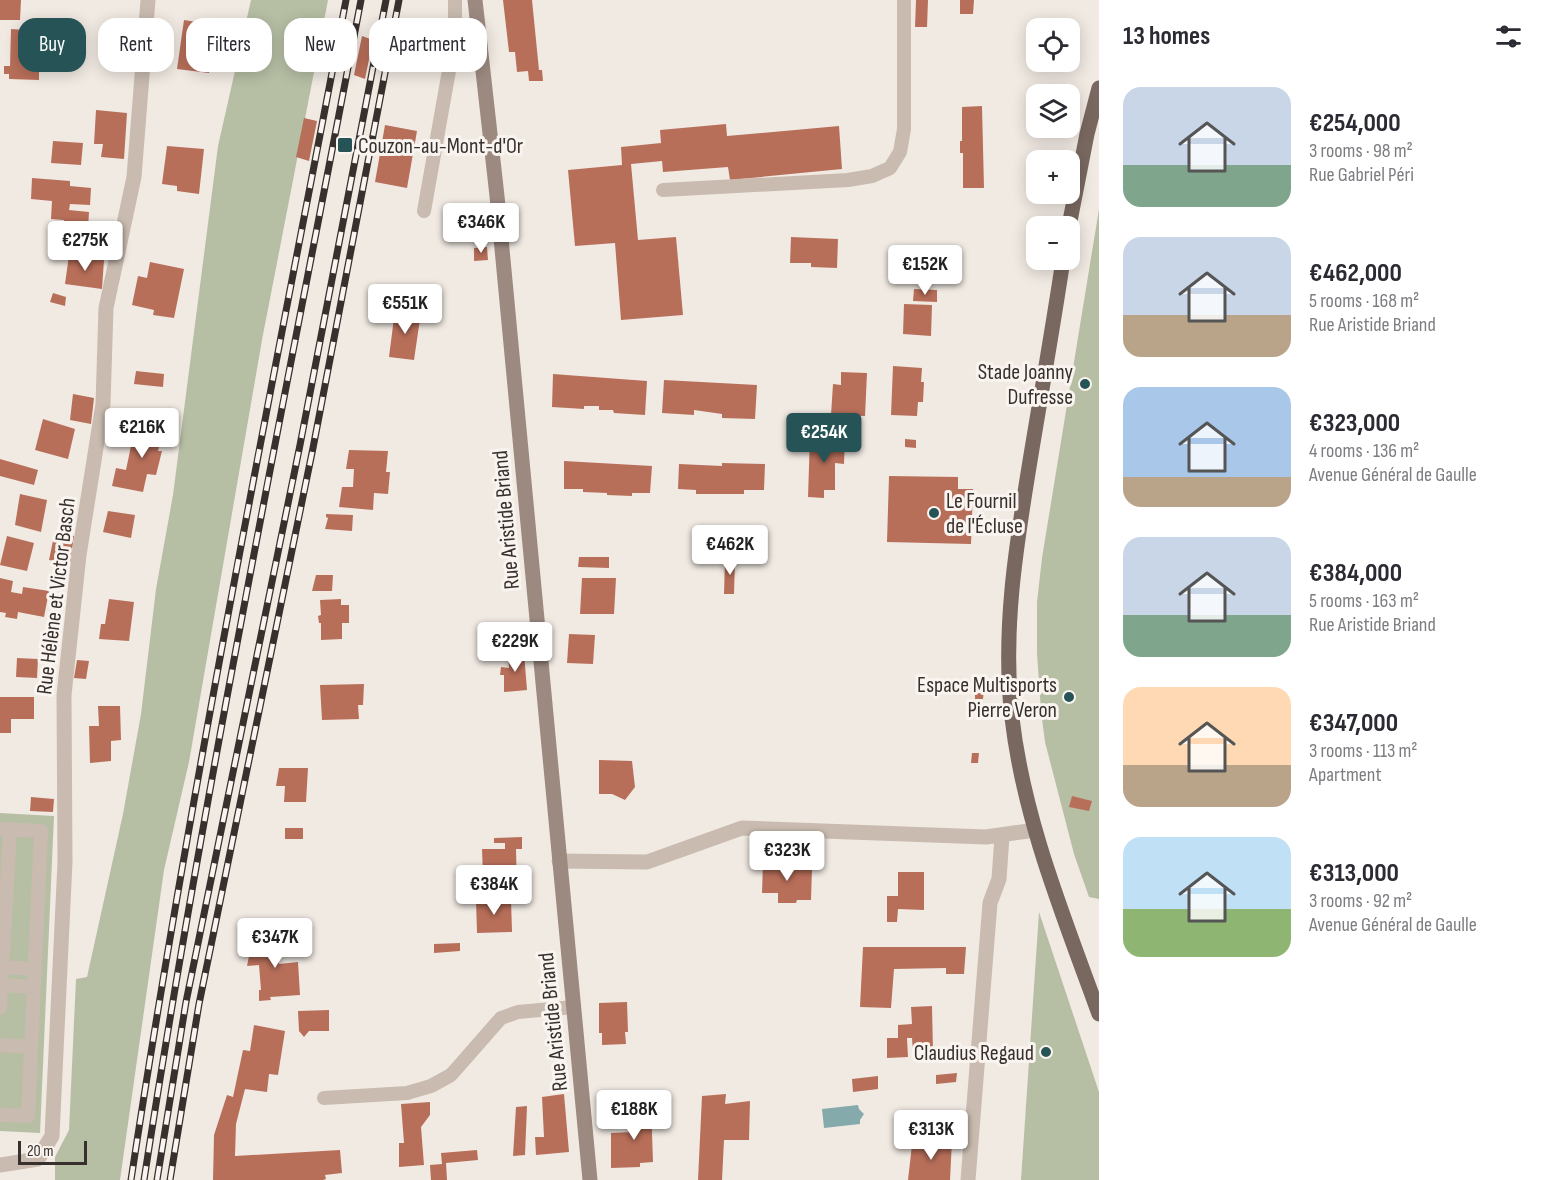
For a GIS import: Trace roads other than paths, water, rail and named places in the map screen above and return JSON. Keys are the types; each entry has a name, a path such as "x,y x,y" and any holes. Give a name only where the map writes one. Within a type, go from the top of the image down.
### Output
{"main road":[{"path":"1071,216 1099,88"},
{"path":"1061,270 1016,549 1008,647 1013,727 1035,830 1099,1014"}],"street":[{"name":"Rue Hélène et Victor Basch","path":"0,1165 38,1159 52,1136 64,862 64,695 79,555 103,404 106,308 134,177 148,0"},
{"name":"Rue Aristide Briand","path":"476,0 499,213 590,1180"},
{"path":"559,861 647,862 742,828 986,837 1035,830"},
{"path":"968,1180 990,903 999,879 1002,836"}],"lane":[{"path":"424,211 455,37 455,0"},
{"path":"663,190 848,180 872,176 890,168 900,152 904,129 904,0"},
{"path":"0,1008 5,829 41,831 28,1116 0,1115"},
{"path":"1,967 35,969"},
{"path":"1,986 34,987"},
{"path":"324,1098 407,1093 431,1086 451,1075 501,1018 518,1012 574,1007"},
{"path":"0,1045 31,1047"}],"water":[{"path":"858,1105 864,1114 860,1124 824,1128 822,1109"}],"railway":[{"path":"131,1180 179,884 346,0"},
{"path":"144,1180 220,737 361,0"},
{"path":"157,1180 186,1002 300,445 386,0"},
{"path":"170,1180 199,1004 313,448 399,0"}],"place":[{"name":"Couzon-au-Mont-d'Or","path":"345,145"},
{"name":"Stade Joanny Dufresse","path":"1085,384"},
{"name":"Le Fournil de l'Écluse","path":"934,513"},
{"name":"Espace Multisports Pierre Veron","path":"1069,697"},
{"name":"Claudius Regaud","path":"1046,1052"}]}
